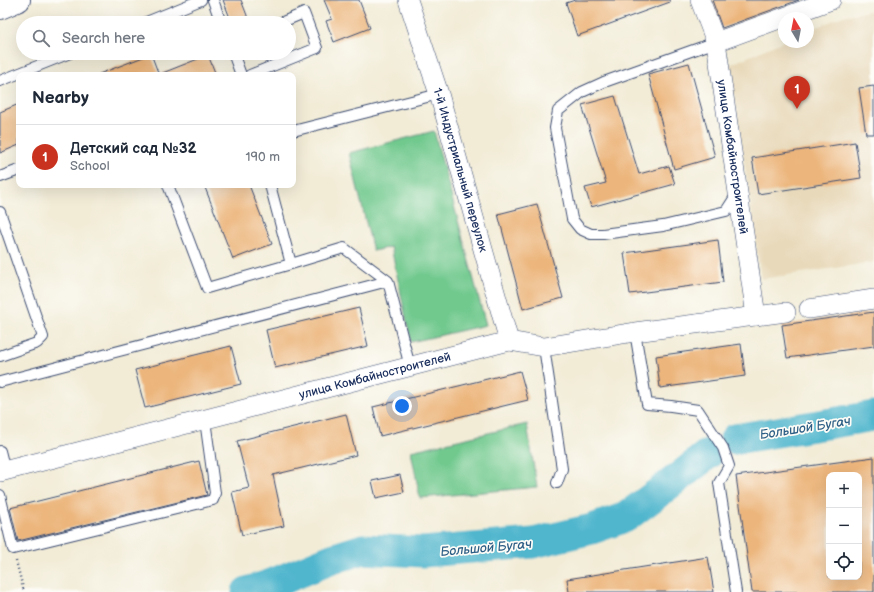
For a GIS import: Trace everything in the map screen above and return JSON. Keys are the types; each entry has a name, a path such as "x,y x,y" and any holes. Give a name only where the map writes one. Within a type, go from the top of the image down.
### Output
{"main road":[{"path":"0,8 19,0"}],"street":[{"name":"1-й Индустриальный переулок","path":"408,0 439,94 510,341"},
{"name":"улица Комбайностроителей","path":"700,0 716,42 756,316"},
{"path":"716,42 831,0"},
{"path":"809,309 874,299"},
{"name":"улица Комбайностроителей","path":"2,472 510,341 544,347 635,332 786,312"}],"lane":[{"path":"161,16 201,0"},
{"path":"213,0 219,16"},
{"path":"296,16 304,13 317,48 296,56"},
{"path":"716,42 604,82 582,92 558,111 555,128 572,220 580,229 591,234 603,234 663,226 726,211 738,192"},
{"path":"22,72 52,60"},
{"path":"236,60 240,72"},
{"path":"257,72 287,60"},
{"path":"0,81 16,75"},
{"path":"296,130 439,94"},
{"path":"0,177 16,171"},
{"path":"169,188 207,288 344,248 388,281 410,367"},
{"path":"271,188 291,264"},
{"path":"0,212 43,337 37,343 0,356"},
{"path":"0,382 388,281"},
{"path":"635,332 647,404 698,410 723,448 729,466 719,483 736,592"},
{"path":"544,347 562,469 557,483"},
{"path":"0,495 13,549 213,500 215,493 205,420"},
{"path":"0,451 2,472"}],"path":[{"path":"13,549 24,592"}],"shaded area":[{"path":"874,10 874,262 761,279 729,65 778,44 778,48 814,48 814,28 843,16"}],"green space":[{"path":"434,131 486,325 411,342 391,247 373,251 349,153"},
{"path":"527,424 537,487 420,498 411,451"}],"building":[{"path":"223,0 241,0 247,16 229,16"},
{"path":"324,0 359,0 370,28 334,42 326,21 332,19"},
{"path":"575,0 670,0 670,2 577,36 566,3"},
{"path":"712,0 799,0 722,28"},
{"path":"135,60 153,60 158,72 104,72"},
{"path":"195,60 210,60 215,72 165,72"},
{"path":"689,63 715,157 674,169 648,74"},
{"path":"874,86 874,134 866,134 859,88"},
{"path":"615,96 639,174 669,166 675,184 591,207 585,188 606,183 582,105"},
{"path":"16,105 16,146 0,153 0,112"},
{"path":"855,142 861,178 758,194 752,158"},
{"path":"205,188 250,188 272,244 233,259"},
{"path":"537,204 563,298 523,309 498,214"},
{"path":"718,240 723,282 630,294 624,253"},
{"path":"359,308 368,346 275,368 266,330"},
{"path":"874,312 874,346 787,358 782,325"},
{"path":"741,344 745,376 660,388 656,356"},
{"path":"231,346 241,384 145,408 135,370"},
{"path":"520,371 528,400 380,436 373,407"},
{"path":"346,414 356,455 273,475 284,526 242,535 232,492 249,488 237,441"},
{"path":"874,457 874,592 752,592 736,476"},
{"path":"199,461 207,495 18,541 10,508"},
{"path":"400,475 404,492 376,498 372,481"},
{"path":"708,557 714,592 569,592 567,579"}],"waterway":[{"name":"Большой Бугач","path":"735,439 874,416"},
{"name":"Большой Бугач","path":"247,592 269,585 332,559 363,549 423,552 533,543 592,529 626,517 708,454"}],"place":[{"name":"Детский сад №32","path":"797,109"}]}
